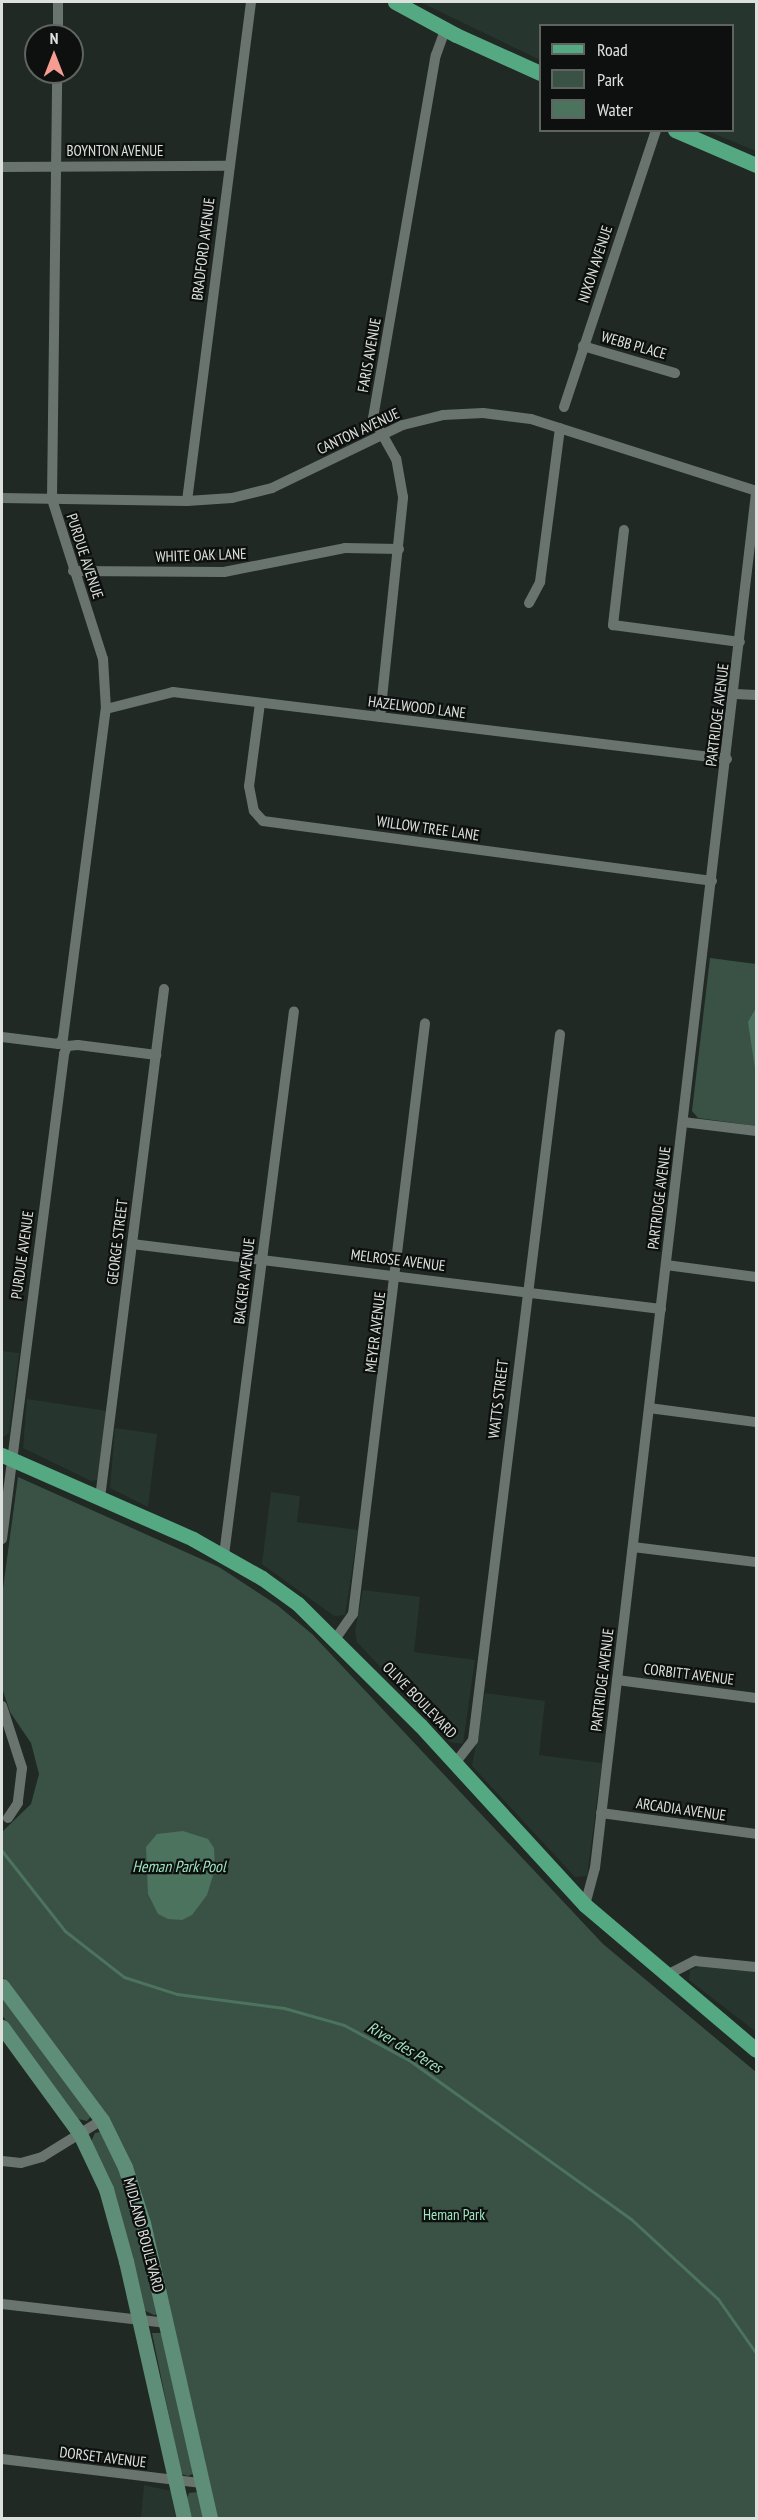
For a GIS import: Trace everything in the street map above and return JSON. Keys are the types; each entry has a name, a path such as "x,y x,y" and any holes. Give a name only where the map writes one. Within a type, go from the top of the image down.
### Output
{"main road":[{"path":"395,2 445,30 539,73"},
{"path":"680,132 756,165"},
{"name":"OLIVE BOULEVARD","path":"6,1457 224,1555 298,1604 336,1638 456,1762 585,1905 665,1976 756,2050"},
{"name":"MIDLAND BOULEVARD","path":"2,1986 102,2120 133,2190 167,2323 200,2483 210,2518"},
{"name":"MIDLAND BOULEVARD","path":"2,2027 80,2134 113,2209 184,2518"}],"street":[{"path":"58,2 58,24"},
{"name":"BRADFORD AVENUE","path":"187,501 251,2"},
{"name":"FARIS AVENUE","path":"380,717 403,512 400,472 374,418 436,55 445,30"},
{"name":"PURDUE AVENUE","path":"2,1539 6,1457 63,1045 106,710 103,659 52,499 57,84"},
{"name":"NIXON AVENUE","path":"564,407 655,132"},
{"name":"BOYNTON AVENUE","path":"2,167 229,166"},
{"name":"WEBB PLACE","path":"584,346 675,373"},
{"name":"CANTON AVENUE","path":"2,498 187,501 232,498 272,488 380,434 422,420 473,414 507,415 560,428 756,492"},
{"path":"529,603 540,582 560,428"},
{"name":"PARTRIDGE AVENUE","path":"585,1905 595,1868 735,694 756,492"},
{"path":"624,530 613,625 740,642"},
{"name":"WHITE OAK LANE","path":"74,571 224,572 345,548 399,549"},
{"name":"HAZELWOOD LANE","path":"106,710 173,692 727,759"},
{"path":"735,694 756,695"},
{"name":"WILLOW TREE LANE","path":"260,703 249,786 254,811 263,821 712,881"},
{"name":"GEORGE STREET","path":"100,1498 164,989"},
{"name":"BACKER AVENUE","path":"224,1555 294,1011"},
{"name":"MEYER AVENUE","path":"336,1638 353,1614 397,1275 425,1023"},
{"name":"WATTS STREET","path":"456,1762 468,1752 473,1740 526,1291 560,1034"},
{"path":"2,1037 156,1055"},
{"path":"683,1122 756,1131"},
{"name":"MELROSE AVENUE","path":"132,1244 660,1309"},
{"path":"666,1265 756,1277"},
{"path":"649,1408 756,1422"},
{"path":"633,1547 756,1562"},
{"name":"CORBITT AVENUE","path":"617,1680 756,1698"},
{"path":"2,1706 22,1768 18,1803 8,1818"},
{"name":"ARCADIA AVENUE","path":"601,1813 756,1834"},
{"path":"665,1976 695,1961 756,1967"},
{"path":"2,2161 31,2161 102,2120"},
{"path":"2,2304 139,2322 167,2323"},
{"name":"DORSET AVENUE","path":"2,2459 200,2483"}],"shaded area":[{"path":"420,2 756,2 756,151 709,132 734,132 734,24 539,24 539,60"},
{"path":"2,1351 19,1353 9,1433 2,1438"},
{"path":"27,1399 107,1411 97,1480 91,1481 23,1448"},
{"path":"115,1428 157,1434 148,1507 110,1488"},
{"path":"271,1492 300,1496 297,1522 358,1530 345,1615 334,1616 262,1564"},
{"path":"363,1590 420,1597 414,1652 475,1660 463,1744 450,1742 357,1642 355,1631"},
{"path":"485,1693 545,1701 539,1755 602,1763 587,1876 575,1877 472,1766"},
{"path":"705,1964 756,1972 756,2032 689,1980 690,1970"},
{"path":"144,2485 171,2491 178,2518 141,2518"}],"green space":[{"path":"710,958 756,964 756,1126 698,1118 692,1111"},
{"name":"Heman Park","path":"18,1477 219,1567 277,1605 312,1634 603,1944 756,2072 756,2518 216,2518 145,2207 61,2053 2,1976 2,1832 31,1804 39,1774 31,1743 10,1712 2,1688 2,1596"},
{"path":"2,1993 92,2115 87,2121 78,2119 2,2015"},
{"path":"100,2132 128,2187 158,2314 154,2315 144,2310 116,2197 91,2142 95,2133"},
{"path":"152,2333 163,2333 193,2474 188,2476 181,2474"},
{"path":"198,2492 206,2518 192,2518 187,2498 189,2493"}],"water":[{"path":"756,1008 756,1075 748,1022"},
{"name":"Heman Park Pool","path":"183,1831 208,1839 214,1848 215,1869 207,1895 192,1915 182,1920 168,1919 158,1914 148,1894 146,1847 157,1834"}],"waterway":[{"name":"River des Peres","path":"2,1851 65,1931 124,1977 177,1994 284,2008 344,2025 409,2060 631,2219 718,2299 756,2353"}]}
